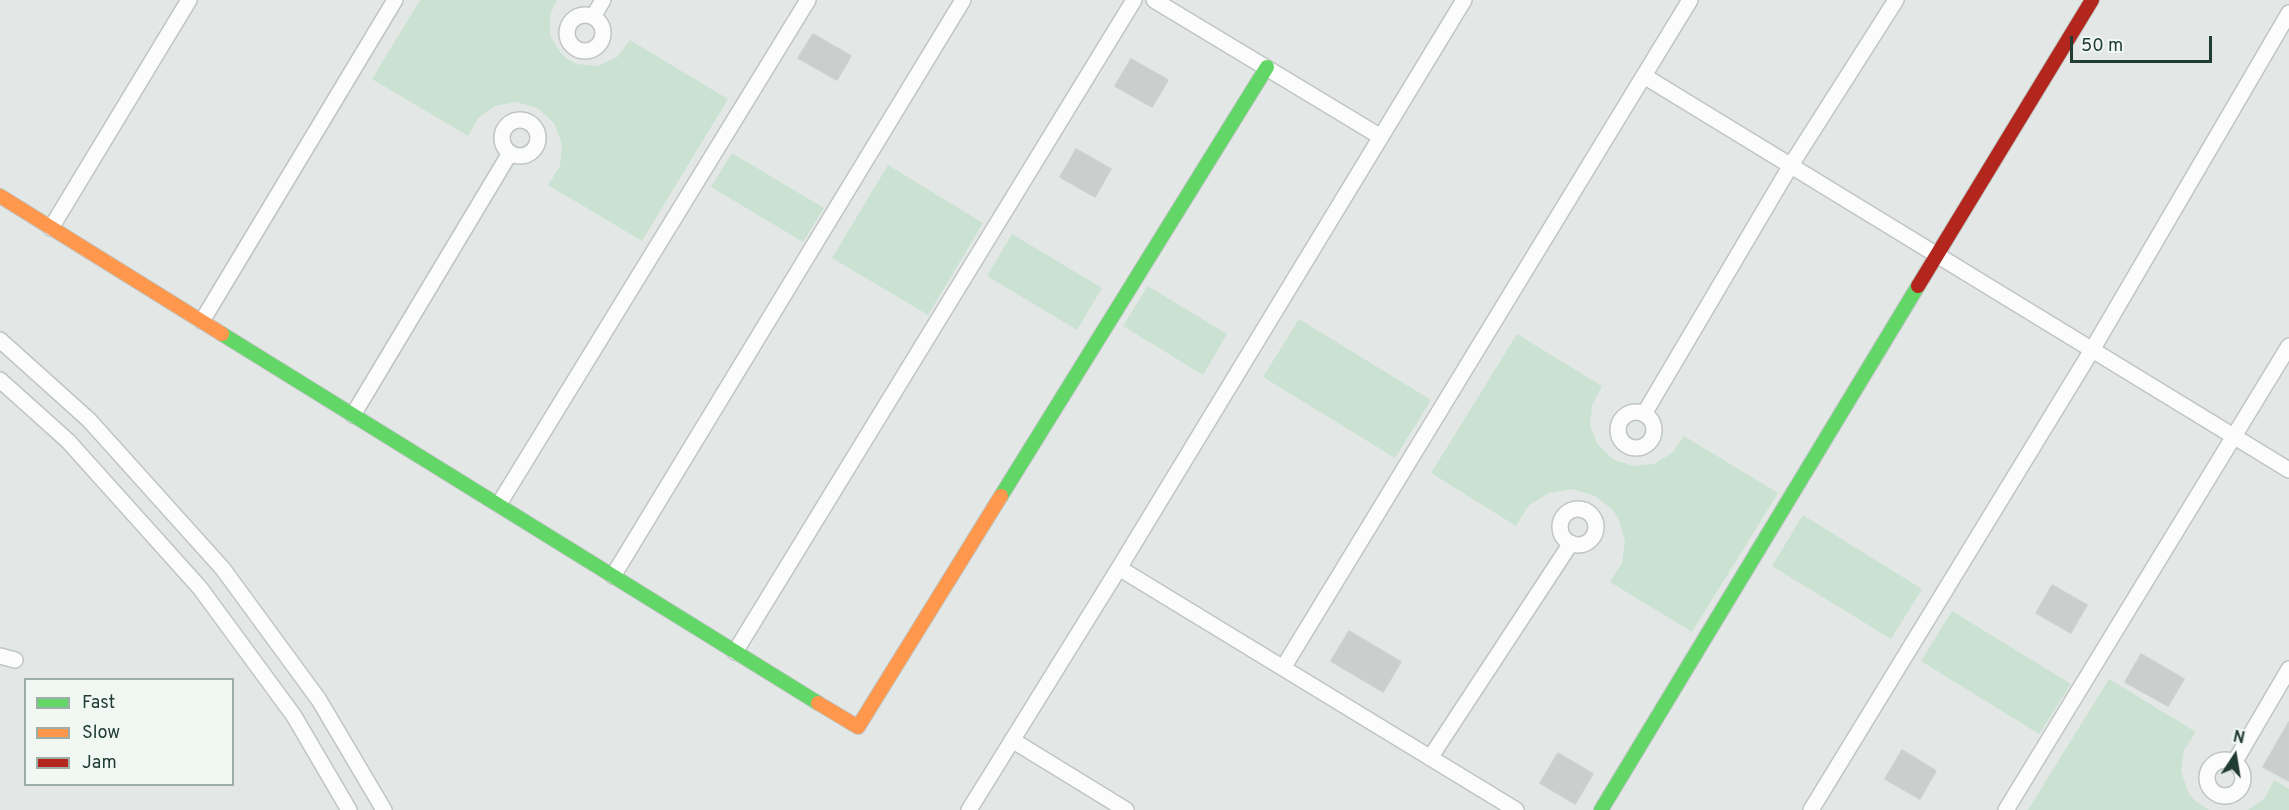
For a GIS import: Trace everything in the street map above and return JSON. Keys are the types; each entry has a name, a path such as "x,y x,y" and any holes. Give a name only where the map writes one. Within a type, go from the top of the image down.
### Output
{"street":[{"path":"51,228 189,0"},
{"path":"202,321 394,0"},
{"path":"593,17 603,0"},
{"path":"499,504 808,0"},
{"path":"613,576 963,0"},
{"path":"735,652 1134,0"},
{"path":"1154,0 1381,137"},
{"path":"969,810 1119,568 1464,0"},
{"path":"1283,668 1690,0"},
{"path":"1644,414 1791,165 1896,0"},
{"path":"1601,810 2092,0"},
{"path":"1811,810 2092,350 2289,13"},
{"path":"0,196 858,727 1267,67"},
{"path":"1644,76 2289,470"},
{"path":"353,415 510,153"},
{"path":"0,340 89,420 223,569 319,700 384,810"},
{"path":"2006,810 2289,346"},
{"path":"0,380 68,441 200,588 294,716 349,810"},
{"path":"1430,758 1571,543"},
{"path":"1119,568 1516,810"},
{"path":"0,656 15,660"},
{"path":"2234,763 2289,669"},
{"path":"1012,740 1126,810"}],"green space":[{"path":"420,0 557,0 550,15 550,35 567,59 577,64 598,66 617,57 630,40 728,99 642,241 548,185 560,166 562,144 554,123 537,108 516,102 495,106 478,118 468,136 372,79"},
{"path":"732,153 824,208 803,242 711,187"},
{"path":"888,165 983,223 928,315 832,258"},
{"path":"1012,234 1102,288 1077,330 987,276"},
{"path":"1148,286 1227,334 1203,375 1123,326"},
{"path":"1299,319 1431,400 1395,458 1263,377"},
{"path":"1517,334 1602,386 1592,405 1590,426 1598,445 1614,460 1634,466 1654,464 1672,453 1684,436 1778,493 1692,632 1610,582 1622,563 1625,541 1619,520 1613,510 1595,496 1573,489 1549,493 1529,505 1516,526 1431,473"},
{"path":"1803,515 1922,589 1891,639 1772,566"},
{"path":"1952,611 2071,684 2039,734 1921,661"},
{"path":"2109,679 2196,732 2184,750 2181,771 2188,792 2194,800 2209,810 2028,810"},
{"path":"2274,780 2289,789 2289,810 2248,810 2264,799"}],"building":[{"path":"813,34 851,56 837,80 798,58"},
{"path":"1131,59 1168,80 1152,107 1115,86"},
{"path":"1076,149 1111,169 1095,197 1060,177"},
{"path":"2052,585 2087,605 2071,633 2036,613"},
{"path":"1349,631 1401,662 1383,692 1331,661"},
{"path":"2141,654 2184,679 2168,706 2125,682"},
{"path":"2289,722 2289,781 2263,767"},
{"path":"1902,750 1936,771 1920,799 1885,779"},
{"path":"1558,753 1593,774 1575,804 1540,783"}],"traffic: fast":[{"path":"1001,496 1267,67"},
{"path":"1601,810 1918,286"},
{"path":"222,334 818,703"}],"traffic: slow":[{"path":"0,196 222,334"},
{"path":"818,703 858,727 1001,496"}],"traffic: jam":[{"path":"1918,286 2092,0"}]}
